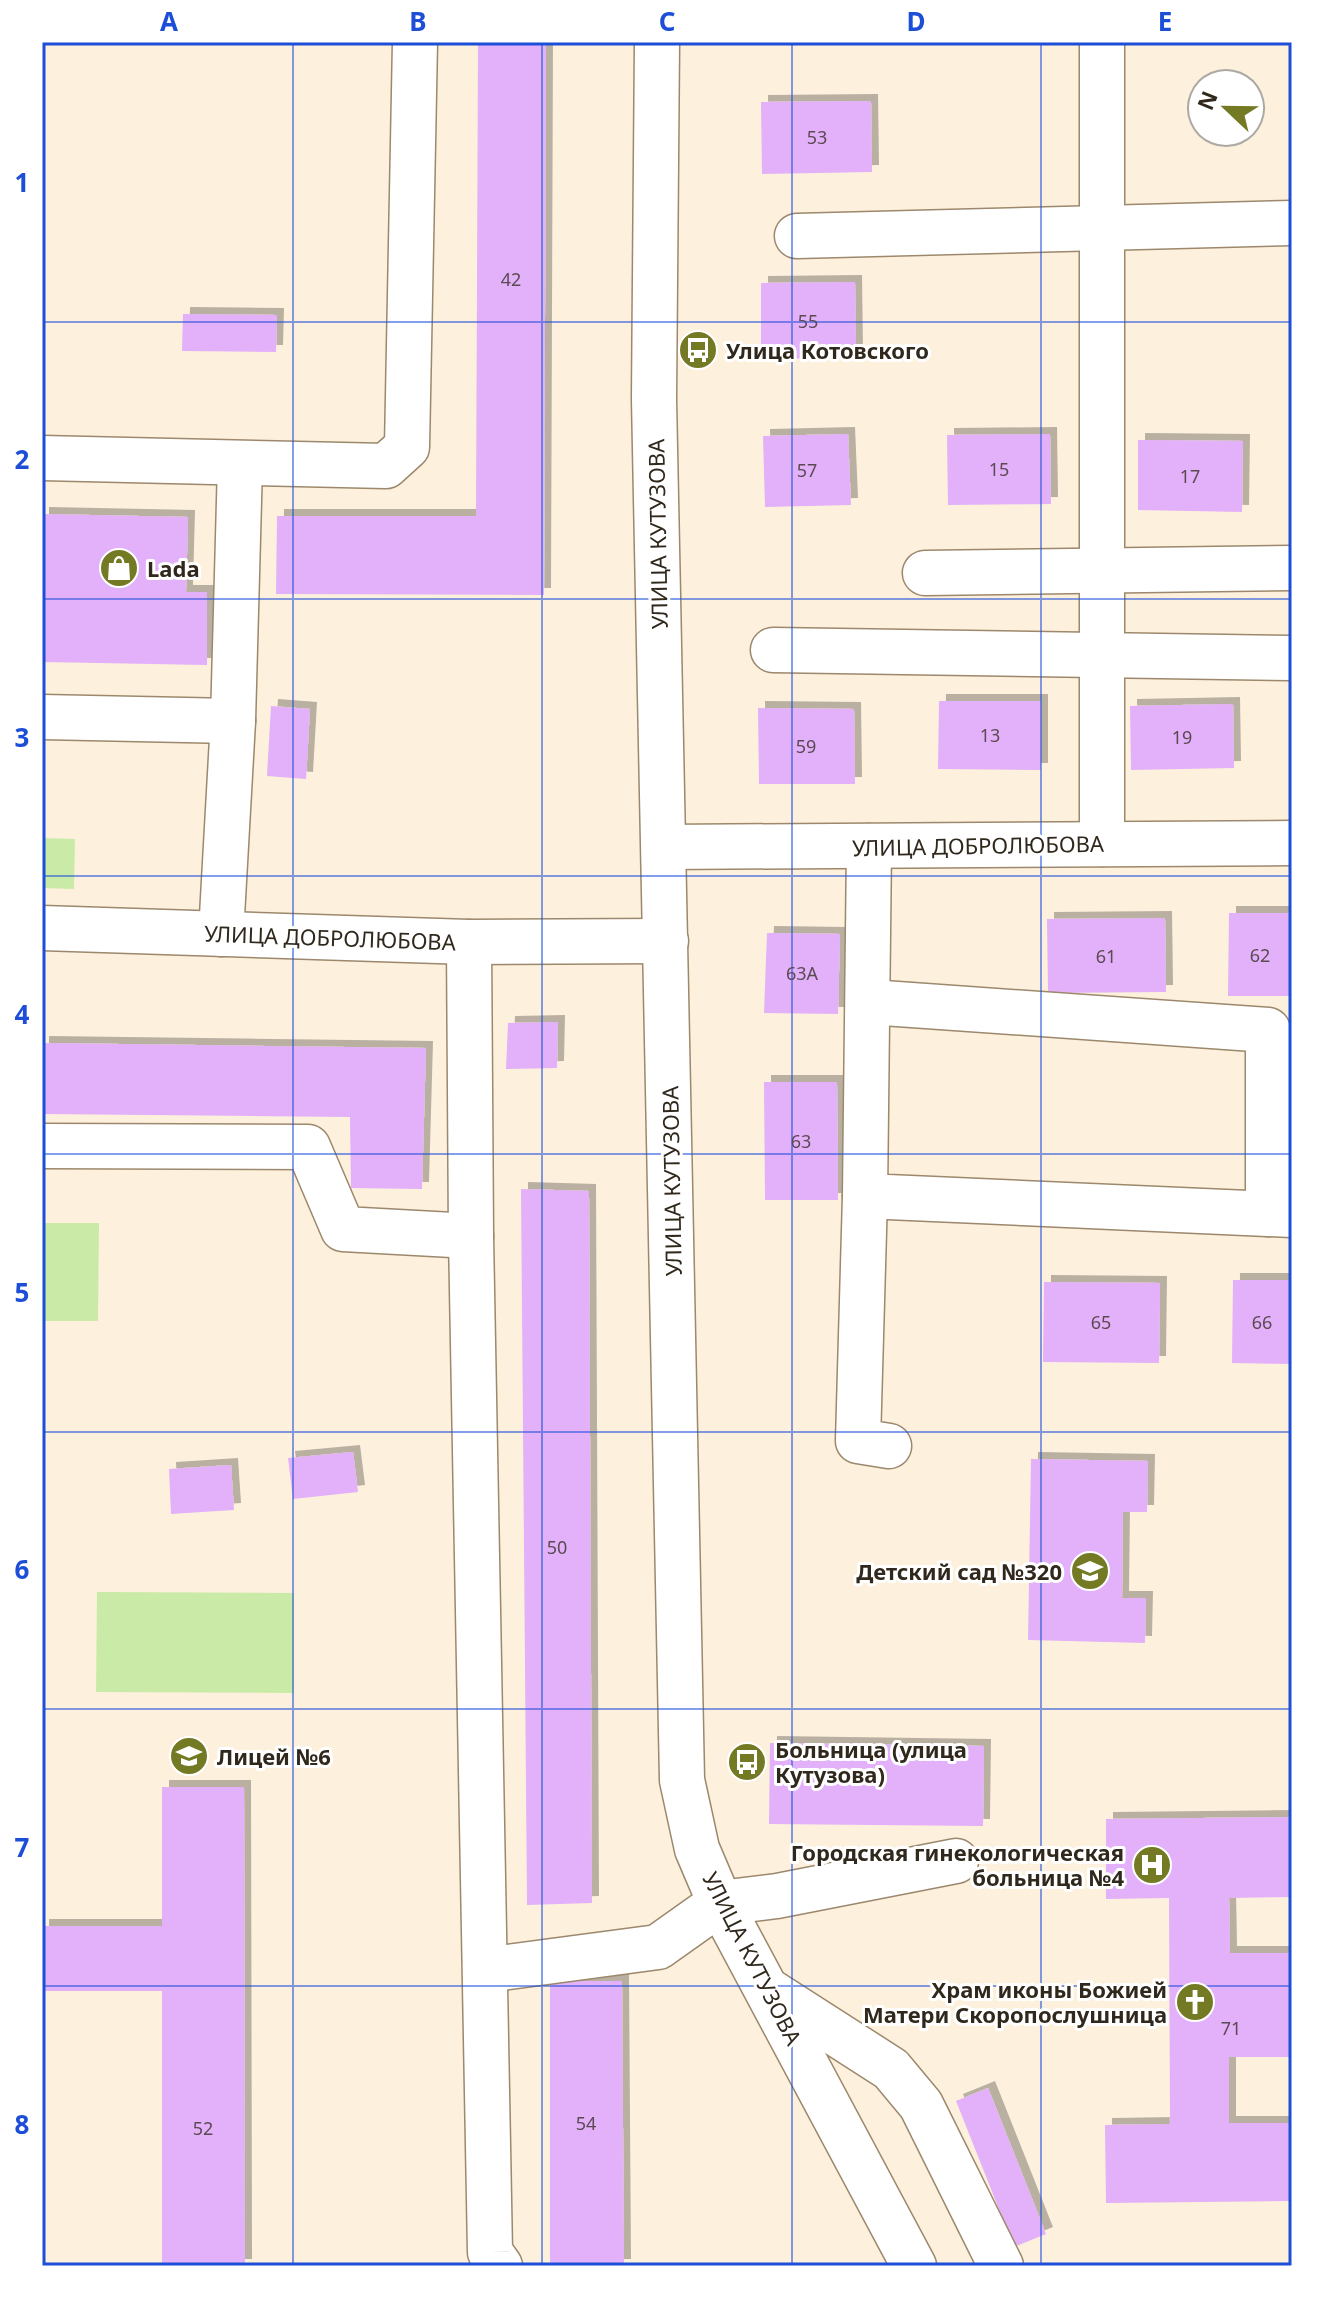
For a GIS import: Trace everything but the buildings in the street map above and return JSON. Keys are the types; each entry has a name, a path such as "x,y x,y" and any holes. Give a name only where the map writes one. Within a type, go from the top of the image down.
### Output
{"street":[{"path":"42,458 386,466 407,447 415,42"},
{"name":"УЛИЦА КУТУЗОВА","path":"657,42 654,399 682,1780 697,1849 720,1903 914,2266"},
{"path":"1102,42 1102,844"},
{"path":"797,236 1292,223"},
{"path":"221,934 233,721 240,464"},
{"path":"925,573 1292,568"},
{"path":"773,650 1292,658"},
{"path":"42,717 233,721"},
{"name":"УЛИЦА ДОБРОЛЮБОВА","path":"664,847 1292,843"},
{"path":"869,846 869,1002 858,1441 889,1446"},
{"name":"УЛИЦА ДОБРОЛЮБОВА","path":"42,928 469,942 666,941"},
{"path":"469,942 471,1236 490,2252 500,2266"},
{"path":"865,1196 1280,1215 1268,1030 869,1002"},
{"path":"42,1146 308,1147 343,1229 471,1236"},
{"path":"486,1970 658,1947 720,1903 777,1896 956,1861"},
{"path":"768,1990 891,2069 921,2105 1001,2266"}],"green space":[{"path":"42,838 75,839 74,889 42,888"},
{"path":"42,1223 99,1223 98,1321 42,1321"},
{"path":"97,1592 294,1593 294,1693 96,1692"}],"place":[{"name":"Улица Котовского","path":"698,350"},
{"name":"Lada","path":"119,568"},
{"name":"Детский сад №320","path":"1090,1571"},
{"name":"Лицей №6","path":"189,1756"},
{"name":"Больница (улица Кутузова)","path":"747,1762"},
{"name":"Городская гинекологическая больница №4","path":"1152,1865"},
{"name":"Храм иконы Божией Матери Скоропослушница","path":"1195,2002"}]}
